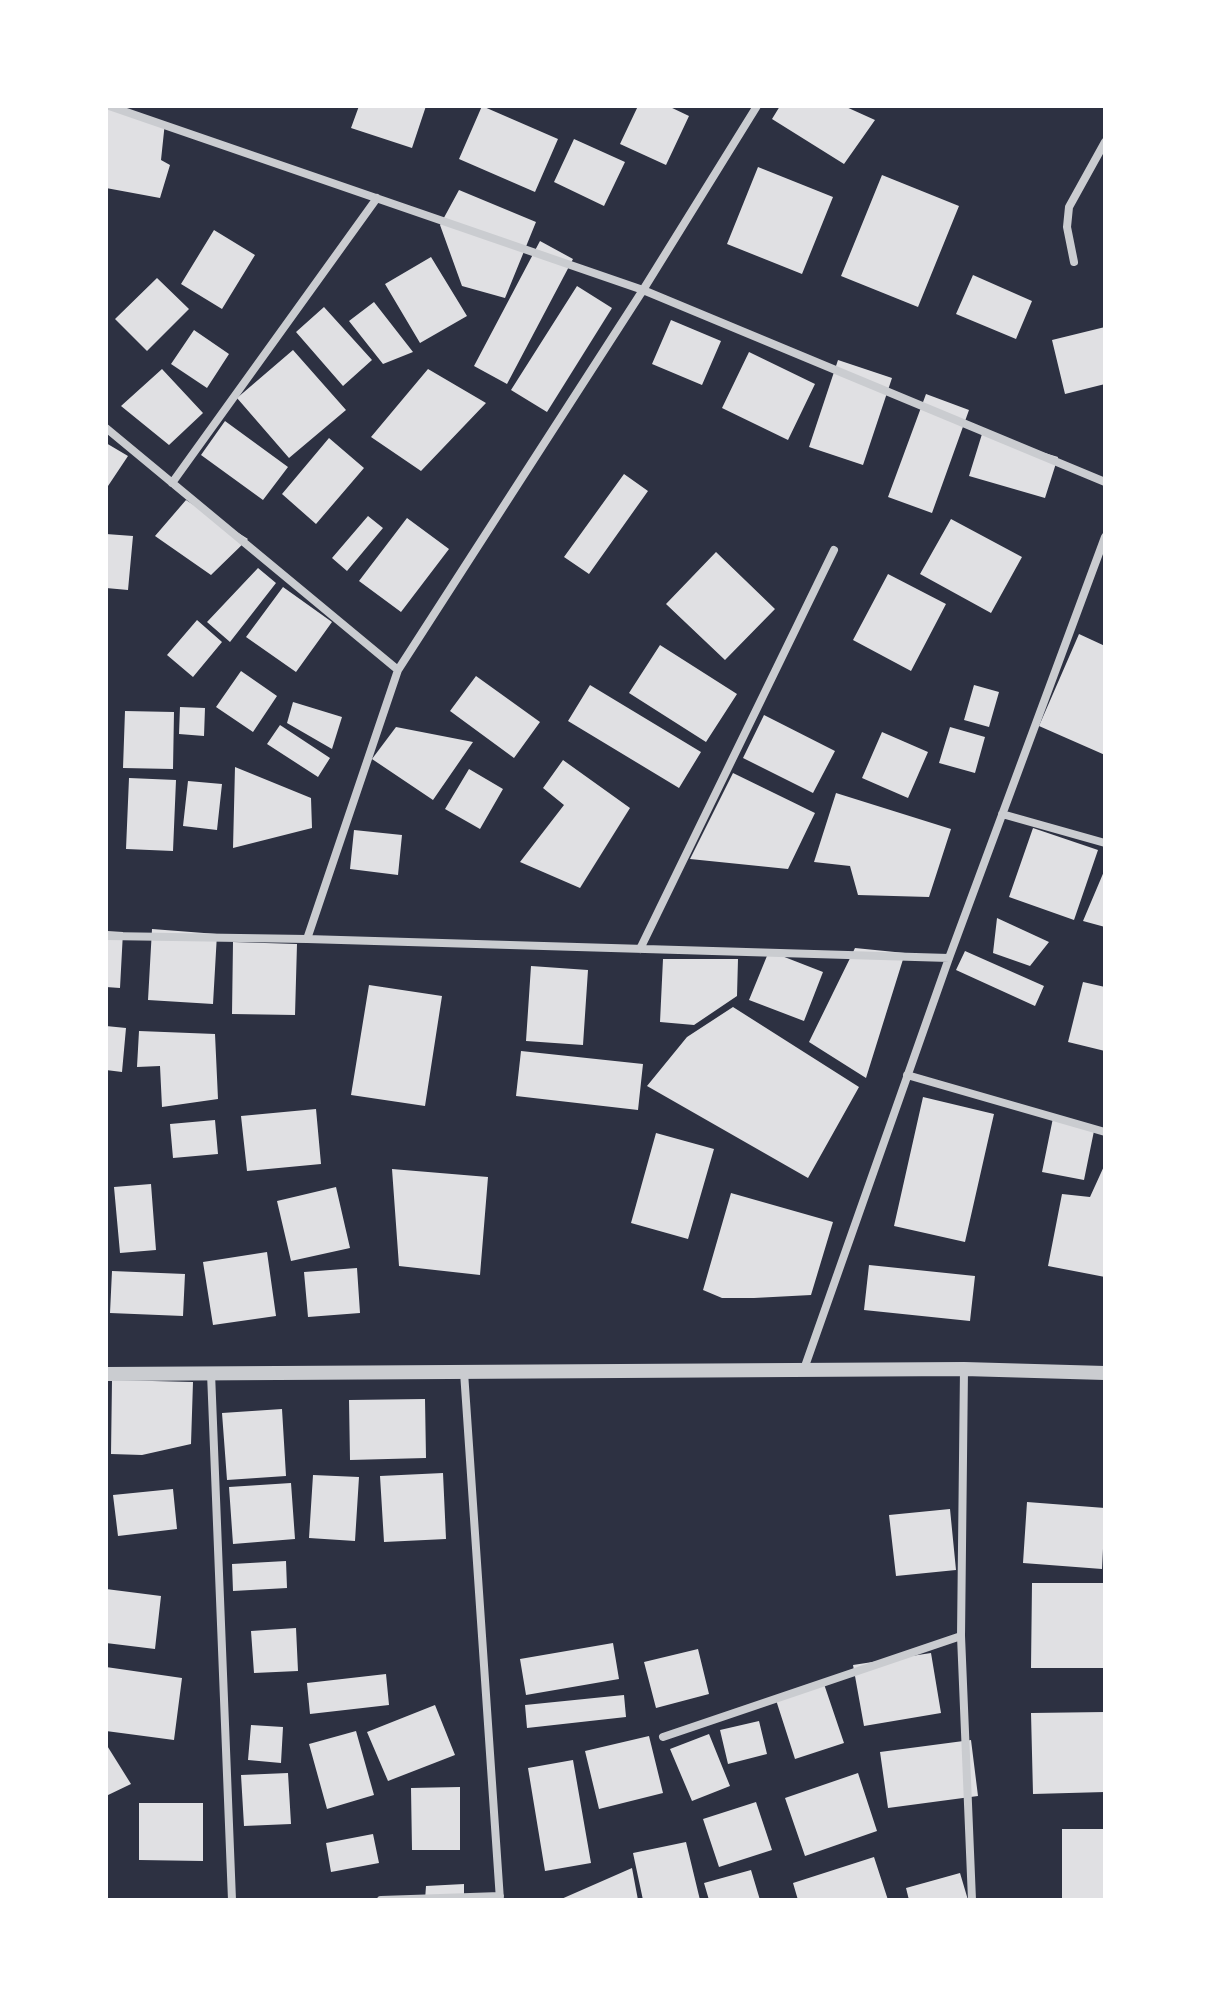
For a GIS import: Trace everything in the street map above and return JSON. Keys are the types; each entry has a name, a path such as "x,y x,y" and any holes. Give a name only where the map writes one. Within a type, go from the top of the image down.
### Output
{"street":[{"path":"109,106 643,290 1105,482"},
{"path":"307,939 398,670 643,290 757,106"},
{"path":"1074,262 1067,227 1069,207 1105,142"},
{"path":"172,483 377,198"},
{"path":"106,428 398,670"},
{"path":"804,1369 949,958 1105,537"},
{"path":"640,949 834,550"},
{"path":"1002,814 1105,843"},
{"path":"106,936 949,958"},
{"path":"907,1075 1105,1132"},
{"path":"106,1374 804,1369 1105,1373"},
{"path":"964,1369 961,1636 972,1900"},
{"path":"381,1900 500,1898 464,1372"},
{"path":"211,1373 232,1900"},
{"path":"663,1737 961,1636"}],"building":[{"path":"359,106 426,106 412,148 351,128"},
{"path":"482,106 558,139 535,192 459,159"},
{"path":"638,106 668,106 689,116 666,165 620,144"},
{"path":"780,106 844,106 875,120 844,164 772,119"},
{"path":"106,108 165,122 161,160 170,165 160,198 106,188"},
{"path":"574,139 625,162 604,206 554,182"},
{"path":"758,167 833,197 802,274 727,244"},
{"path":"882,175 959,206 918,307 841,276"},
{"path":"459,190 536,222 505,298 462,286 440,225"},
{"path":"214,230 255,255 222,309 181,284"},
{"path":"540,241 573,259 507,384 474,366"},
{"path":"431,257 467,316 420,343 385,284"},
{"path":"973,275 1032,301 1016,339 956,314"},
{"path":"157,278 189,309 147,351 115,319"},
{"path":"577,286 612,308 547,412 511,390"},
{"path":"374,302 413,352 383,364 349,321"},
{"path":"324,307 372,360 343,386 296,332"},
{"path":"671,320 721,341 702,385 652,364"},
{"path":"1105,327 1105,384 1065,394 1052,340"},
{"path":"194,330 229,354 207,388 171,364"},
{"path":"293,350 346,410 289,458 237,398"},
{"path":"749,352 815,384 788,440 722,408"},
{"path":"838,360 892,378 863,465 809,447"},
{"path":"162,369 203,413 169,445 121,406"},
{"path":"428,369 486,403 421,471 371,437"},
{"path":"926,394 969,410 932,513 888,497"},
{"path":"225,421 288,467 263,500 201,455"},
{"path":"982,434 1058,457 1045,498 969,476"},
{"path":"329,438 364,468 316,524 282,494"},
{"path":"106,443 128,456 106,489"},
{"path":"624,474 648,491 589,574 564,557"},
{"path":"186,500 248,539 211,575 155,536"},
{"path":"368,516 383,528 347,571 332,558"},
{"path":"407,518 449,549 401,612 359,581"},
{"path":"951,519 1022,557 991,613 920,574"},
{"path":"106,534 133,536 128,590 106,588"},
{"path":"716,552 775,609 725,660 666,604"},
{"path":"258,568 276,583 230,642 207,622"},
{"path":"888,574 946,604 911,671 853,640"},
{"path":"283,587 332,622 296,672 246,637"},
{"path":"197,620 222,642 193,677 167,655"},
{"path":"1079,634 1105,646 1105,755 1039,726"},
{"path":"660,645 737,694 706,742 629,693"},
{"path":"241,671 277,696 253,732 216,707"},
{"path":"476,676 540,722 514,758 450,711"},
{"path":"590,685 701,752 679,788 568,721"},
{"path":"974,685 999,692 989,727 964,720"},
{"path":"293,702 342,717 332,749 287,723"},
{"path":"180,707 205,708 204,736 179,734"},
{"path":"125,711 174,712 173,769 123,768"},
{"path":"764,715 835,751 813,793 743,758"},
{"path":"280,725 330,758 318,777 267,744"},
{"path":"396,727 473,742 433,800 372,759"},
{"path":"950,727 985,737 975,773 939,763"},
{"path":"882,732 928,752 908,798 862,778"},
{"path":"563,760 630,808 580,888 520,862 564,805 543,788"},
{"path":"235,767 311,798 312,828 233,848"},
{"path":"469,769 503,789 480,829 445,809"},
{"path":"733,773 815,813 788,869 690,859"},
{"path":"129,778 176,780 173,851 126,849"},
{"path":"188,781 222,784 217,830 183,826"},
{"path":"836,793 951,829 929,897 858,895 850,866 814,862"},
{"path":"1033,828 1098,850 1074,920 1009,897"},
{"path":"354,830 402,835 398,875 350,869"},
{"path":"1105,869 1105,927 1083,921"},
{"path":"997,918 1049,942 1030,966 993,953"},
{"path":"152,929 217,934 213,1004 148,1000"},
{"path":"106,931 123,932 120,988 106,987"},
{"path":"233,942 297,944 295,1015 232,1014"},
{"path":"855,948 905,953 866,1078 809,1042"},
{"path":"769,951 823,972 804,1021 749,1000"},
{"path":"965,951 1044,986 1035,1006 956,970"},
{"path":"663,959 738,959 737,996 694,1025 660,1022"},
{"path":"531,966 588,970 583,1045 526,1041"},
{"path":"1083,982 1105,987 1105,1051 1068,1042"},
{"path":"369,985 442,996 425,1106 351,1095"},
{"path":"733,1007 859,1087 808,1178 647,1086 687,1037"},
{"path":"106,1026 126,1028 122,1072 106,1070"},
{"path":"139,1031 215,1034 218,1099 162,1107 160,1066 137,1067"},
{"path":"521,1051 643,1064 638,1110 516,1096"},
{"path":"923,1097 994,1114 965,1242 894,1226"},
{"path":"316,1109 321,1164 247,1171 241,1116"},
{"path":"1053,1118 1095,1126 1084,1180 1042,1172"},
{"path":"215,1120 218,1154 173,1158 170,1124"},
{"path":"656,1133 714,1149 688,1239 631,1223"},
{"path":"1105,1164 1105,1277 1048,1266 1062,1194 1090,1197"},
{"path":"392,1169 488,1177 480,1275 399,1266"},
{"path":"151,1184 156,1250 120,1253 114,1187"},
{"path":"336,1187 350,1248 291,1261 277,1201"},
{"path":"731,1193 833,1222 811,1295 722,1298 703,1290"},
{"path":"267,1252 276,1316 213,1325 203,1262"},
{"path":"869,1265 975,1276 970,1321 864,1310"},
{"path":"357,1268 360,1313 308,1317 304,1272"},
{"path":"112,1271 185,1274 183,1316 110,1313"},
{"path":"112,1380 193,1382 191,1444 142,1455 111,1454"},
{"path":"425,1399 426,1458 350,1460 349,1400"},
{"path":"282,1409 286,1476 227,1480 222,1413"},
{"path":"443,1473 446,1539 384,1542 380,1476"},
{"path":"313,1475 359,1477 355,1541 309,1538"},
{"path":"291,1483 295,1539 233,1544 229,1487"},
{"path":"173,1489 177,1529 118,1536 113,1495"},
{"path":"1027,1502 1105,1508 1102,1569 1023,1563"},
{"path":"950,1509 956,1570 896,1576 889,1515"},
{"path":"286,1561 287,1588 233,1591 232,1564"},
{"path":"1032,1583 1105,1583 1105,1668 1031,1668"},
{"path":"106,1589 161,1596 155,1649 106,1643"},
{"path":"296,1628 298,1671 254,1673 251,1631"},
{"path":"613,1643 619,1679 526,1695 520,1659"},
{"path":"698,1649 709,1694 656,1708 644,1662"},
{"path":"931,1653 941,1713 864,1726 853,1665"},
{"path":"106,1667 182,1678 174,1740 106,1731"},
{"path":"386,1674 389,1705 310,1714 307,1683"},
{"path":"824,1684 844,1743 795,1759 776,1700"},
{"path":"624,1695 626,1717 527,1728 525,1705"},
{"path":"435,1705 455,1755 388,1781 367,1732"},
{"path":"1105,1712 1105,1792 1033,1794 1031,1713"},
{"path":"759,1721 767,1754 728,1764 720,1730"},
{"path":"251,1725 283,1727 281,1763 248,1760"},
{"path":"356,1731 374,1795 327,1809 309,1744"},
{"path":"709,1734 730,1786 692,1801 670,1749"},
{"path":"649,1736 663,1793 599,1809 585,1751"},
{"path":"971,1740 978,1796 888,1808 880,1752"},
{"path":"106,1744 131,1784 106,1796"},
{"path":"573,1760 591,1863 545,1871 528,1768"},
{"path":"288,1773 291,1824 244,1826 241,1775"},
{"path":"858,1773 877,1831 805,1856 785,1798"},
{"path":"460,1787 460,1850 412,1850 411,1788"},
{"path":"756,1802 772,1850 719,1867 703,1819"},
{"path":"139,1803 203,1803 203,1861 139,1860"},
{"path":"1062,1829 1105,1829 1105,1900 1062,1900"},
{"path":"373,1834 379,1863 331,1872 326,1843"},
{"path":"686,1842 700,1900 643,1900 633,1853"},
{"path":"874,1857 888,1900 798,1900 793,1883"},
{"path":"632,1868 638,1900 559,1900"},
{"path":"751,1870 760,1900 709,1900 704,1883"},
{"path":"960,1873 968,1900 909,1900 906,1888"},
{"path":"464,1884 464,1900 425,1900 426,1886"}]}
